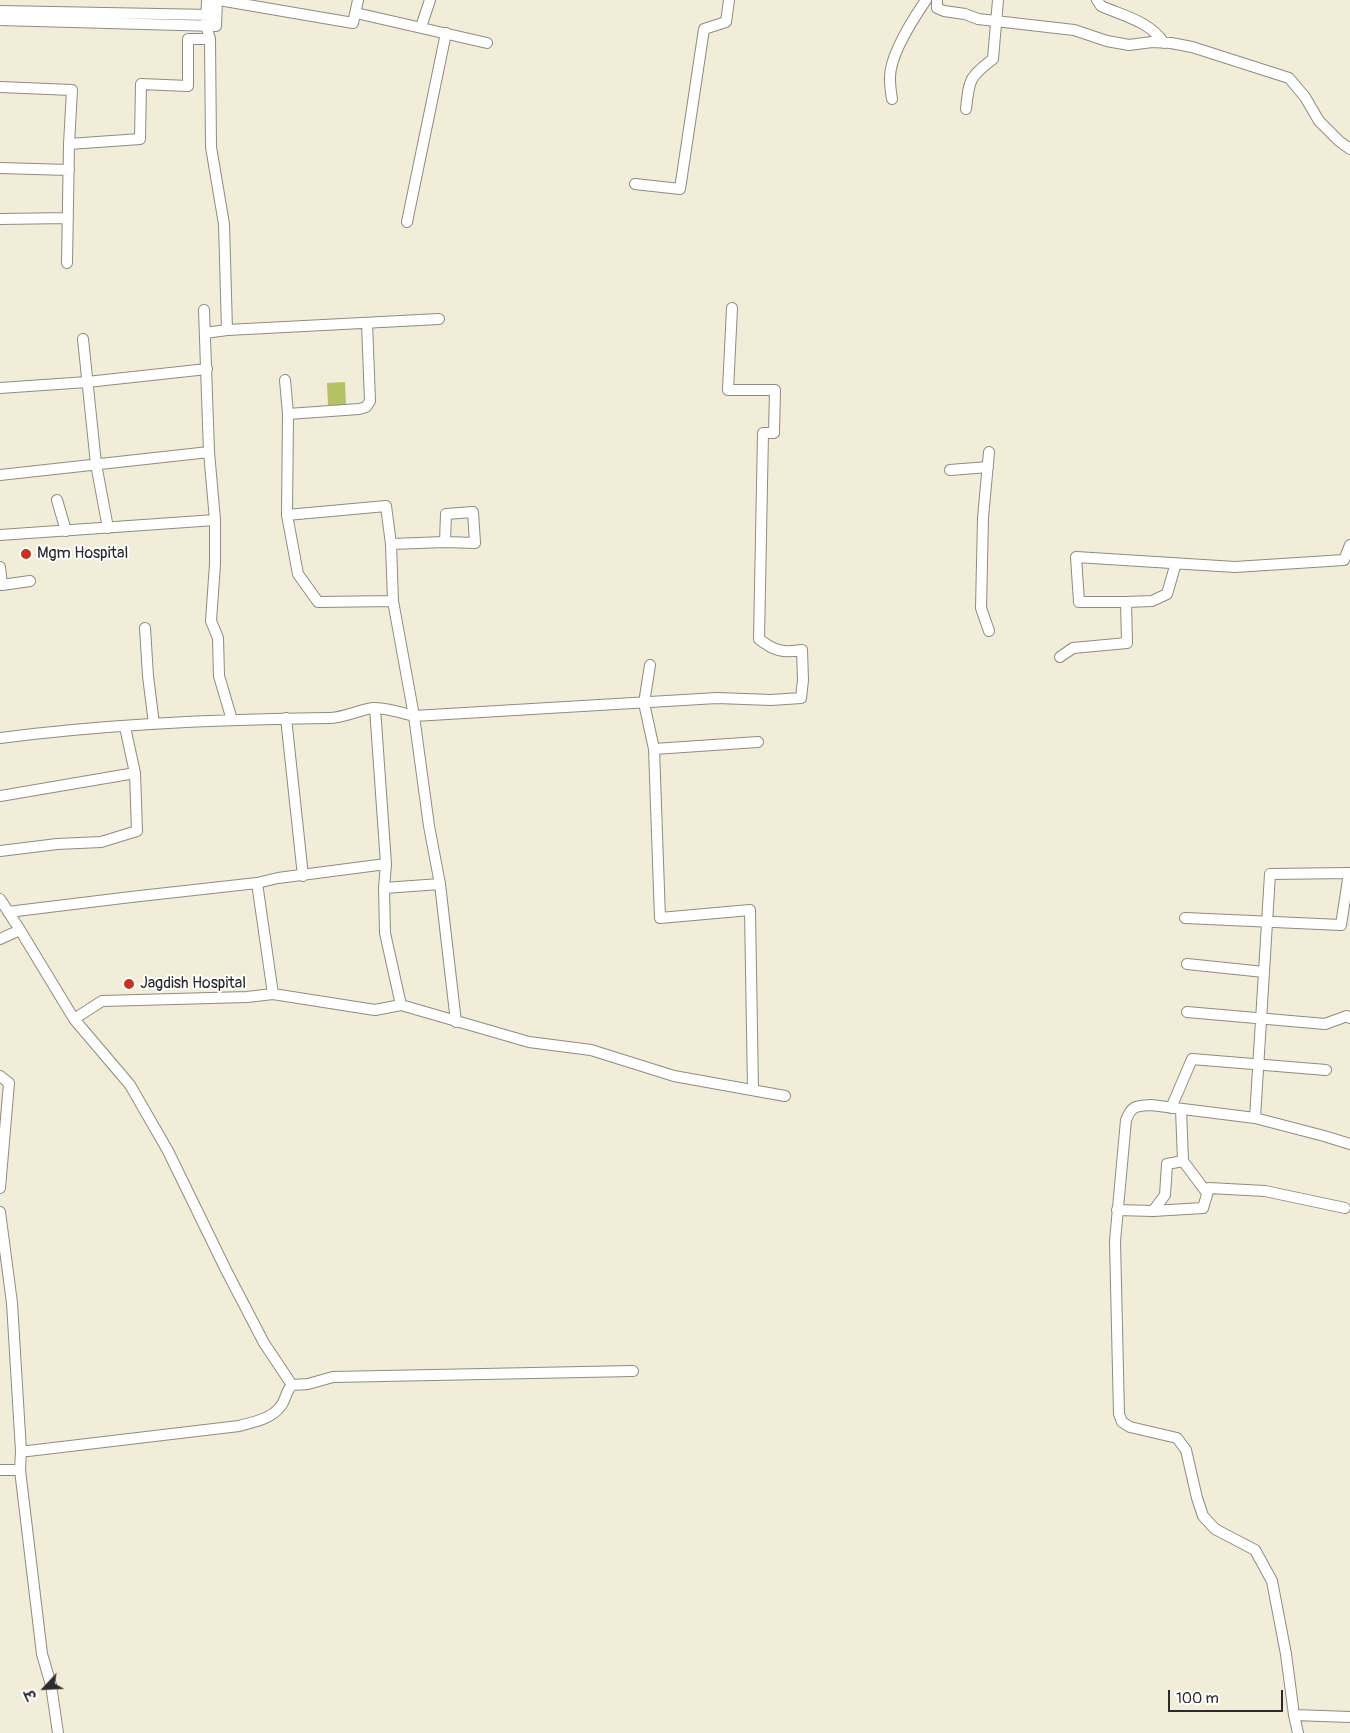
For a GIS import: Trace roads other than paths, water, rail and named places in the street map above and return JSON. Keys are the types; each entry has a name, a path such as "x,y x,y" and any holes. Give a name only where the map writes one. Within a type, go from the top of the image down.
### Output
{"street":[{"path":"206,0 211,20"},
{"path":"227,330 224,224 212,147 210,39 211,20 218,0 354,23 358,0"},
{"path":"421,27 430,0"},
{"path":"635,184 680,189 704,29 726,22 729,0"},
{"path":"892,99 889,78 895,56 908,28 926,0"},
{"path":"937,0 937,8 940,10 997,21 1074,30 1107,41 1129,45 1164,42 1192,47 1289,78 1305,98 1319,121 1350,149"},
{"path":"966,109 968,84 977,71 993,59 998,0"},
{"path":"1097,0 1101,6 1141,21 1158,34 1164,42"},
{"path":"0,11 211,20"},
{"path":"356,13 487,43"},
{"path":"0,20 211,20"},
{"path":"408,222 446,33"},
{"path":"69,144 140,139 141,84 188,86 188,39 210,39"},
{"path":"0,87 72,90 67,263"},
{"path":"0,168 69,170"},
{"path":"0,219 68,218"},
{"path":"0,738 154,724 286,718 332,718 375,708 414,716 717,698 771,700 801,698 803,680 802,650 788,652 771,649 759,639 763,433 774,432 775,390 728,390 732,308"},
{"path":"204,310 209,452 215,520 216,564 211,621 218,638 219,676 232,720"},
{"path":"204,333 367,322 439,320"},
{"path":"288,414 366,407 370,400 367,322"},
{"path":"83,339 96,464 108,528"},
{"path":"0,388 87,382 207,369"},
{"path":"285,380 288,414 287,515 298,574 318,602 393,601"},
{"path":"0,475 209,452"},
{"path":"989,631 981,608 983,518 990,452"},
{"path":"950,470 988,467"},
{"path":"57,500 66,531"},
{"path":"287,515 386,506 391,544 393,601 414,716 429,826 440,884 456,1022"},
{"path":"0,534 215,520"},
{"path":"391,544 445,542"},
{"path":"1176,563 1167,594 1152,601 1079,602 1076,557 1176,563 1235,567 1344,560 1350,544"},
{"path":"0,567 2,586 30,581"},
{"path":"1060,657 1073,648 1127,643 1126,602"},
{"path":"146,628 148,676 154,724"},
{"path":"650,665 644,702 654,749 660,918 750,910 753,1090"},
{"path":"375,708 386,864 384,888 385,933 401,1005"},
{"path":"286,718 303,876"},
{"path":"0,851 57,844 101,842 137,831 135,773 125,727"},
{"path":"654,749 758,742"},
{"path":"0,796 135,773"},
{"path":"8,912 131,896 257,883 278,878 386,864"},
{"path":"1185,918 1267,921 1341,925 1350,873 1270,874 1267,921 1264,972 1258,1064 1255,1118"},
{"path":"257,883 273,994"},
{"path":"384,888 440,884"},
{"path":"0,899 74,1019 130,1085 168,1151 264,1343 292,1386"},
{"path":"0,939 20,930"},
{"path":"1187,964 1264,972"},
{"path":"74,1019 102,1001 247,997 273,994 375,1010 401,1005 529,1042 591,1050 674,1076 785,1096"},
{"path":"1187,1012 1325,1024 1347,1016 1350,1018"},
{"path":"1208,1193 1183,1161 1176,1108 1192,1059 1326,1070"},
{"path":"0,1076 9,1083 0,1188"},
{"path":"1298,1733 1272,1581 1255,1550 1215,1529 1203,1516 1186,1450 1176,1438 1130,1427 1122,1422 1119,1414 1115,1241 1117,1210 1126,1120 1130,1110 1135,1106 1151,1105 1255,1118 1350,1144"},
{"path":"1154,1210 1165,1195 1167,1164 1183,1161"},
{"path":"1117,1210 1203,1208 1209,1188 1265,1191 1345,1208"},
{"path":"0,1212 12,1303 21,1451 20,1470 42,1654 51,1685 58,1733"},
{"path":"21,1451 239,1426 263,1419 281,1407 286,1390 292,1386 333,1377 634,1371"},
{"path":"0,1470 20,1470"},
{"path":"1294,1715 1350,1717"}],"place":[{"name":"Mgm Hospital","path":"26,554"},
{"name":"Jagdish Hospital","path":"129,984"}]}
